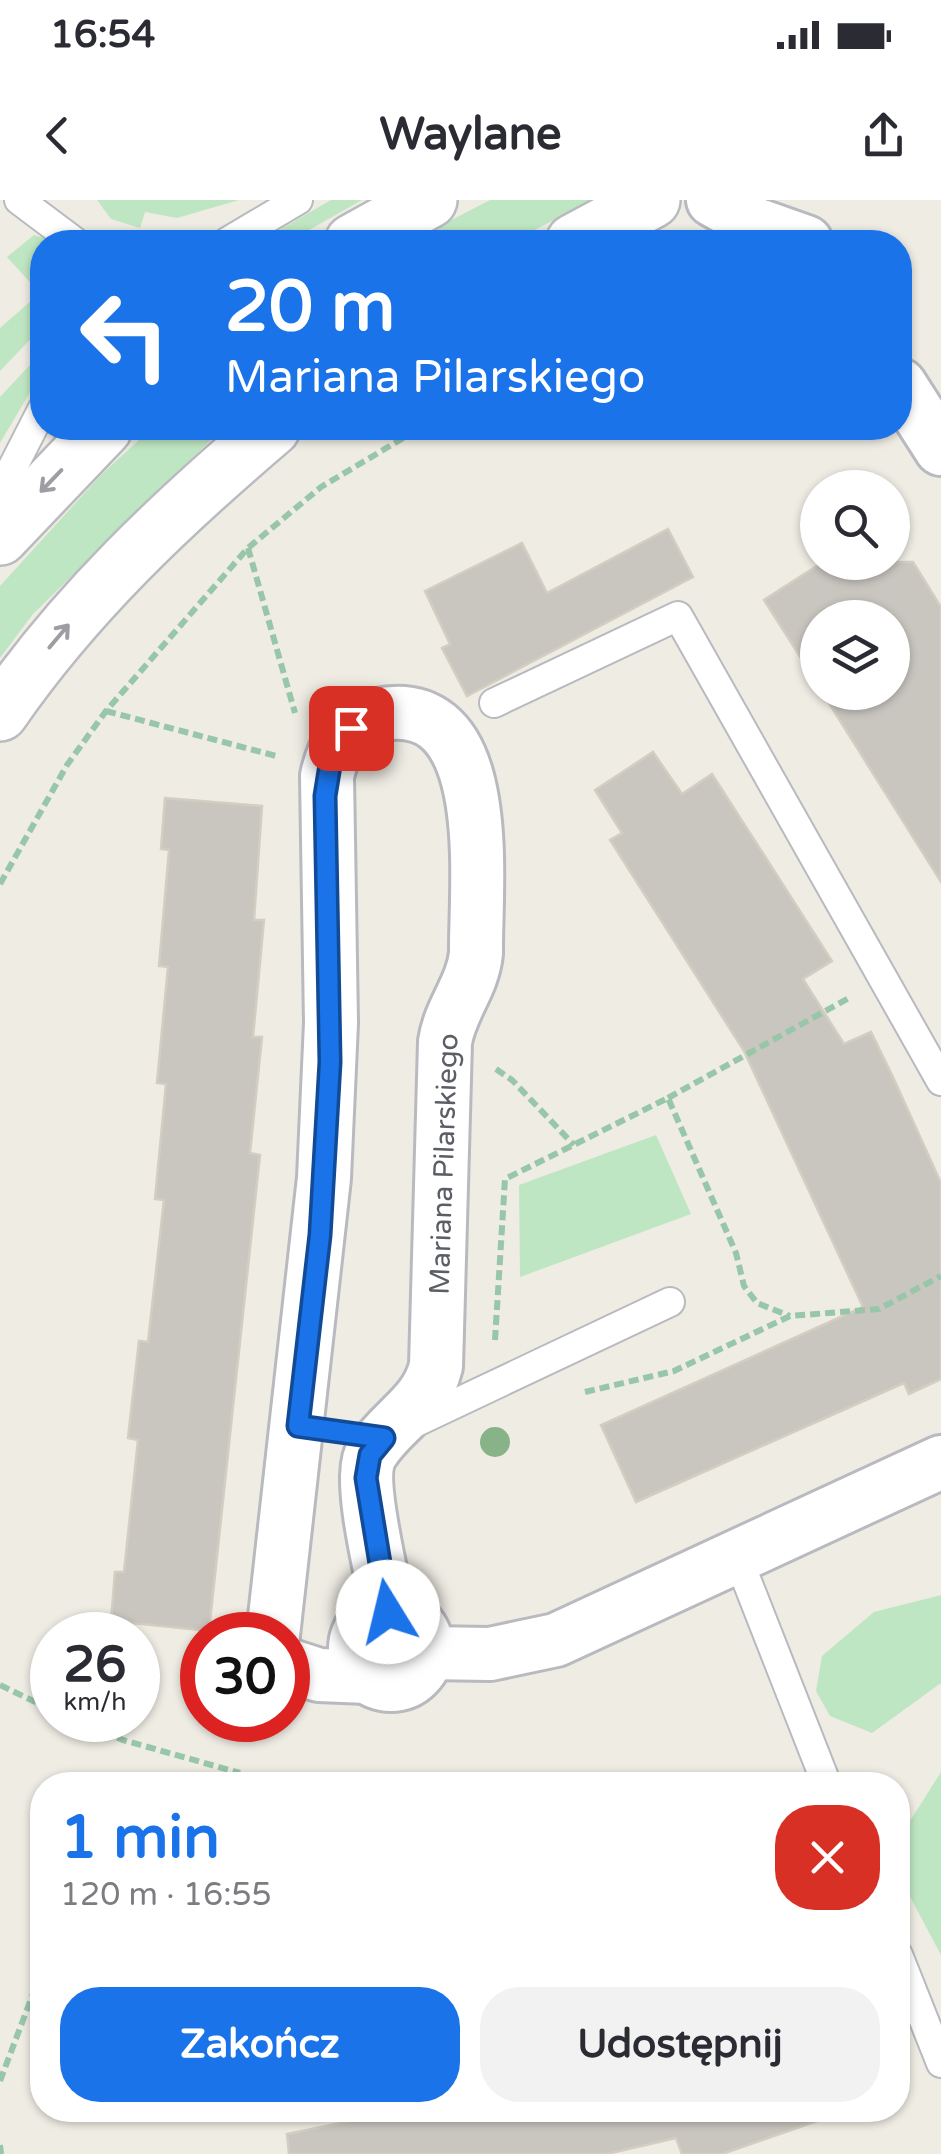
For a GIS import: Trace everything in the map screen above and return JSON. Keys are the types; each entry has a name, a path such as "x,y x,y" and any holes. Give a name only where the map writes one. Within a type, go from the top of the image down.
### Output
{"main road":[{"path":"375,230 429,200"},
{"path":"596,230 652,200"},
{"path":"0,537 93,440"},
{"path":"0,713 58,637 134,552 259,440"}],"street":[{"path":"713,200 772,230"},
{"path":"807,230 811,200"},
{"path":"912,403 941,448"},
{"name":"Mariana Pilarskiego","path":"277,1612 324,1178 331,1023 327,776 331,759 351,728 364,719 397,714 429,724 455,744 470,775 474,797 476,953 470,982 448,1024 445,1042 436,1366 425,1395 370,1455 366,1478 388,1612"},
{"path":"298,1426 384,1438"},
{"path":"427,1654 490,1654 556,1640 941,1462"},
{"path":"310,1672 367,1677 389,1686 401,1684 420,1671 427,1654 420,1626 401,1613 388,1612 366,1622 354,1644 355,1656 367,1677"}],"lane":[{"path":"19,200 59,230"},
{"path":"247,230 298,200"},
{"path":"0,492 30,433"},
{"path":"494,704 678,616 941,1081"},
{"path":"384,1438 670,1302"},
{"path":"737,1556 823,1772"},
{"path":"910,1985 941,2063"}],"path":[{"path":"0,884 68,765 106,711 248,548 321,488 400,440"},
{"path":"248,548 304,743 327,776"},
{"path":"106,711 290,760 327,776"},
{"path":"493,1384 505,1179 668,1098 863,990"},
{"path":"668,1098 736,1253 744,1286 757,1303 790,1316"},
{"path":"571,1394 674,1371 790,1316 879,1309 941,1276"},
{"path":"0,1685 30,1699"},
{"path":"129,1742 236,1772"},
{"path":"0,2081 30,2002"},
{"path":"0,2145 1,2154"}],"green space":[{"path":"97,200 239,200 177,218 145,212 140,228 111,219"},
{"path":"331,200 362,200 309,230 280,230"},
{"path":"490,200 593,200 534,230 432,230"},
{"path":"30,238 30,282 7,257"},
{"path":"30,302 30,340 0,371 0,328"},
{"path":"30,365 30,392 0,443 0,397"},
{"path":"139,440 211,440 33,614 0,658 0,586 101,475"},
{"path":"656,1135 691,1214 520,1277 519,1185"},
{"path":"941,1595 941,1683 872,1733 830,1716 816,1691 822,1656 874,1612"},
{"path":"941,1772 941,1955 910,1897 910,1821"}],"building":[{"path":"668,529 693,577 467,696 442,648 450,644 425,591 522,543 547,593"},
{"path":"913,562 941,607 941,882 833,710 910,710 910,600 800,600 800,657 764,600 800,577 800,580 910,580"},
{"path":"653,752 682,794 712,774 832,961 803,979 844,1044 871,1032 892,1075 941,1183 941,1379 909,1394 904,1383 636,1502 601,1425 863,1307 744,1051 610,840 622,833 595,790"},
{"path":"165,798 262,806 254,920 264,920 253,1037 262,1037 250,1153 260,1155 211,1612 180,1612 180,1628 160,1626 160,1612 112,1612 115,1572 124,1572 138,1440 128,1438 139,1341 148,1342 164,1200 155,1199 166,1084 157,1083 168,967 159,966 169,850 161,849"},
{"path":"346,2122 815,2122 722,2154 682,2154 676,2138 607,2154 289,2154 287,2134"}],"route":[{"path":"351,728 331,759 325,796 330,1062 320,1235 298,1426 384,1438 370,1455 366,1478 388,1612"}]}
